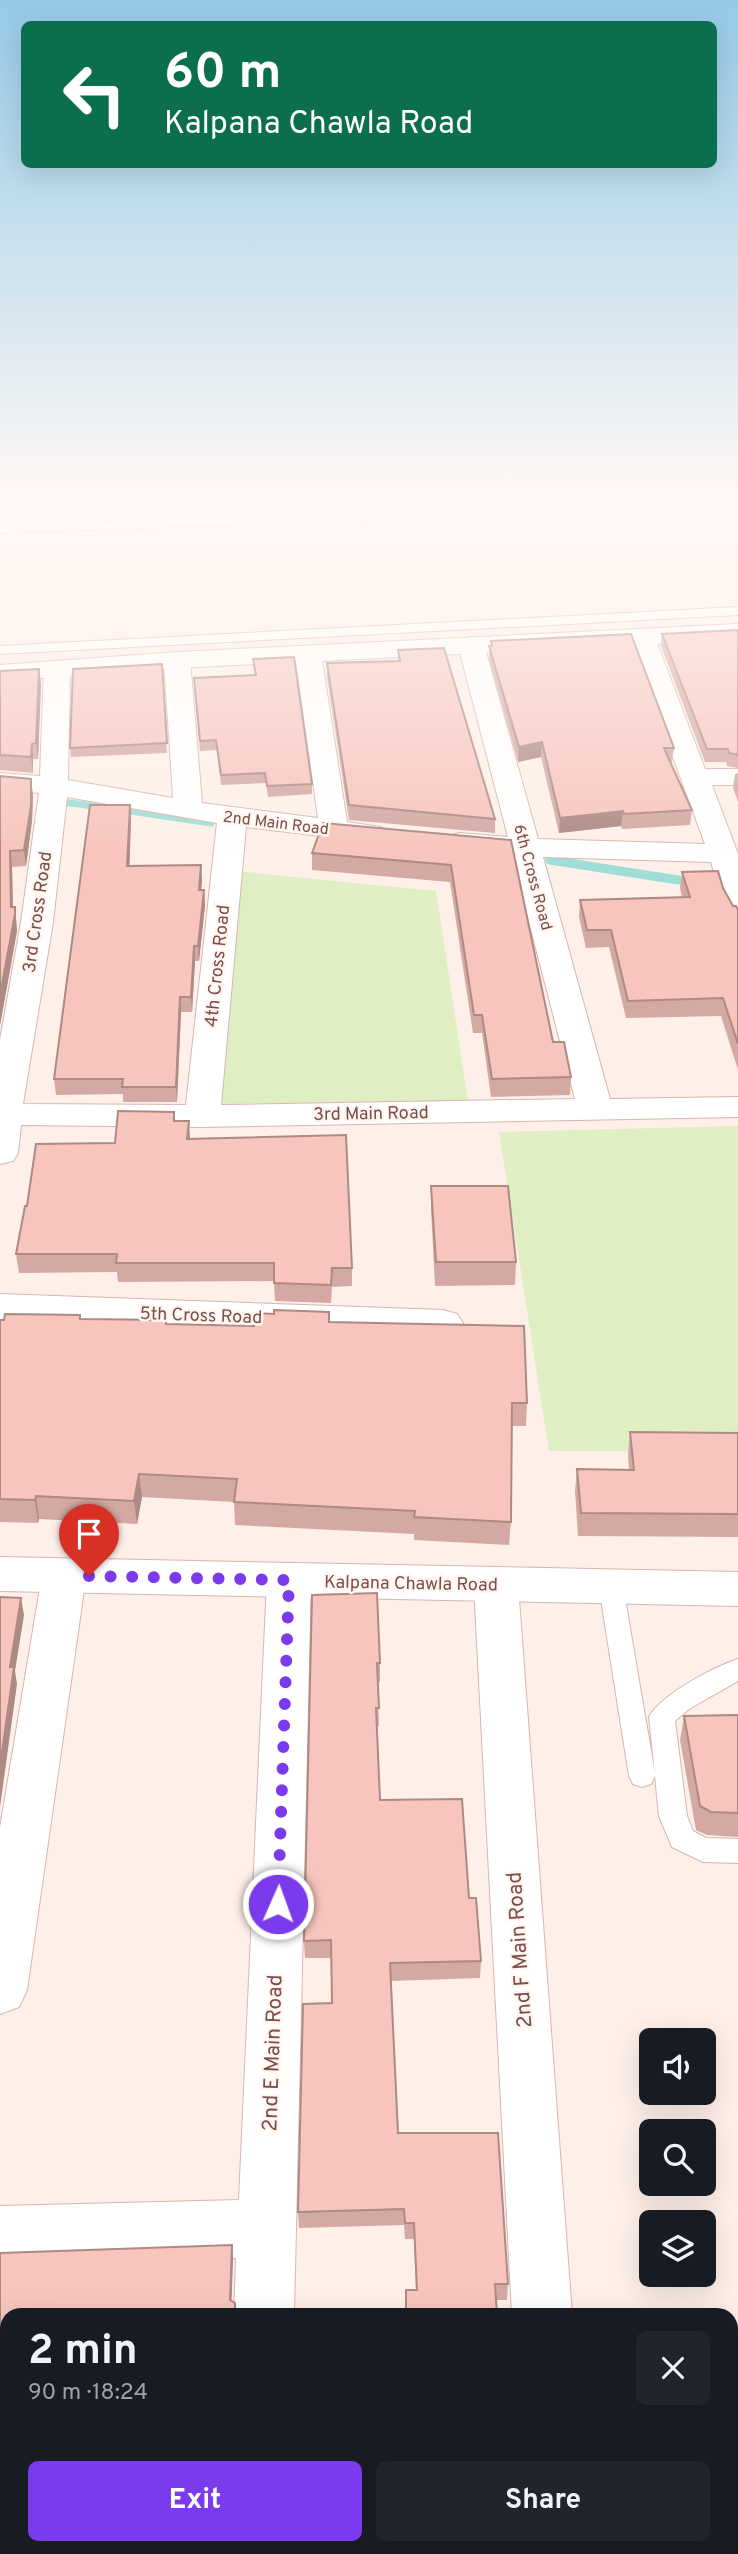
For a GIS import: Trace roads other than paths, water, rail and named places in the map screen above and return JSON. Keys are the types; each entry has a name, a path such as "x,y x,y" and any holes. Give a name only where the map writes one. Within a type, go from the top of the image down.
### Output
{"street":[{"path":"0,673 177,660 738,632"},
{"path":"642,638 723,853 738,904"},
{"name":"6th Cross Road","path":"471,645 595,1110"},
{"path":"308,654 334,830"},
{"path":"177,660 188,810"},
{"name":"3rd Cross Road","path":"0,1153 4,1114 37,922 54,786 57,669"},
{"path":"695,777 738,777"},
{"name":"2nd Main Road","path":"0,781 54,786 232,817 334,830 527,848 723,853"},
{"name":"4th Cross Road","path":"202,1116 232,817"},
{"name":"3rd Main Road","path":"4,1114 202,1116 738,1107"},
{"name":"5th Cross Road","path":"0,1307 443,1323"},
{"name":"Kalpana Chawla Road","path":"0,1574 738,1589"},
{"path":"0,1990 64,1576"},
{"name":"2nd E Main Road","path":"264,2308 289,1580"},
{"name":"2nd F Main Road","path":"496,1585 542,2308"},
{"path":"0,2235 266,2228"}],"lane":[{"path":"0,650 564,620"},
{"path":"611,1587 642,1776"},
{"path":"738,1669 680,1702 662,1717 673,1816 682,1839 703,1850 738,1851"}],"waterway":[{"path":"63,802 101,807"},
{"path":"117,809 211,823"},
{"path":"550,860 678,880"}]}
